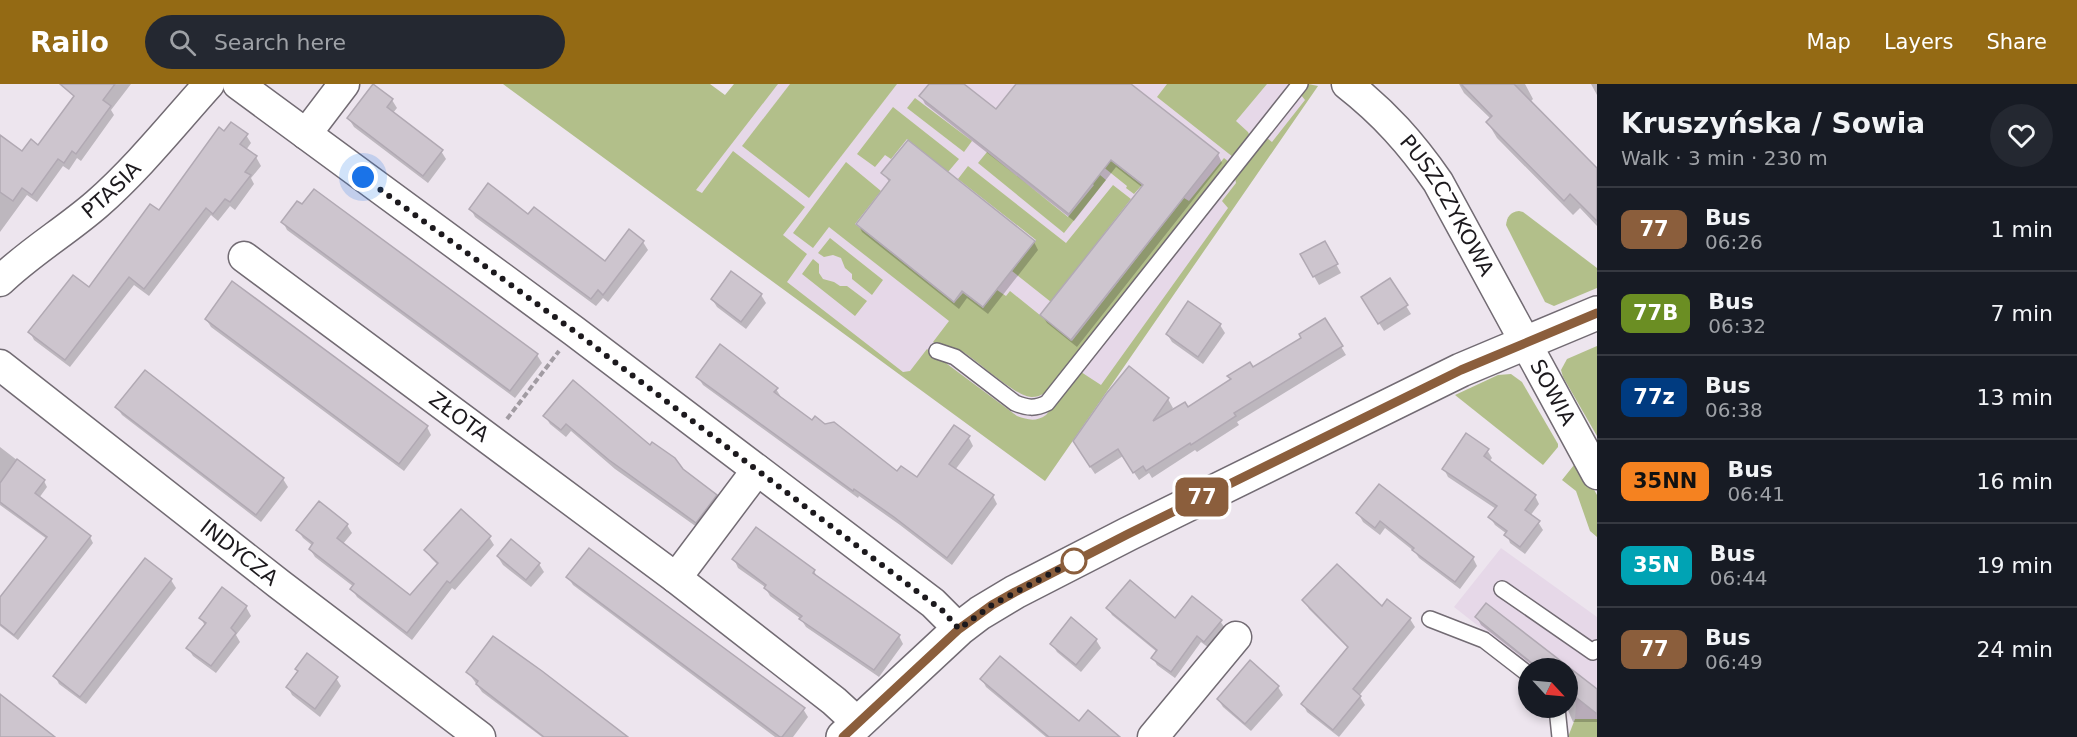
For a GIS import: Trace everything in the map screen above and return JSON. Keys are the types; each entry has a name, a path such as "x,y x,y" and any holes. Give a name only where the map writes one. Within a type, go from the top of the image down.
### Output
{"street":[{"name":"PTASIA","path":"0,281 33,251 96,205 209,84"},
{"path":"238,84 574,331 933,603 959,629"},
{"path":"306,134 344,84"},
{"name":"PUSZCZYKOWA","path":"1360,88 1399,132 1438,182 1524,343"},
{"name":"ZŁOTA","path":"244,257 676,578 834,700 850,730"},
{"path":"850,730 959,629 992,605 1083,556 1451,375 1597,313"},
{"name":"SOWIA","path":"1524,343 1595,465"},
{"name":"INDYCZA","path":"0,365 466,734"},
{"path":"676,578 757,470"},
{"path":"1153,737 1236,637"}],"lane":[{"path":"937,351 955,357 1015,403 1032,408 1047,403 1300,84"},
{"path":"1502,589 1593,652 1597,648"},
{"path":"1430,619 1484,640 1518,666"},
{"path":"1558,718 1560,737"}],"path":[{"path":"491,440 574,331"}],"shaded area":[{"path":"734,84 1308,84 1318,86 1045,481 649,191"},
{"path":"1501,548 1597,617 1597,719 1575,719 1578,718 1578,658 1519,658 1454,607"}],"green space":[{"path":"503,84 710,84 725,95 734,84 778,84 696,190 702,193 733,151 805,207 783,235 807,254 787,282 903,372 910,371 927,349 1017,416 1032,420 1046,415 1081,372 1101,385 1228,208 1222,201 1236,183 1235,178 1264,139 1267,138 1272,142 1305,100 1301,95 1308,84 1318,86 1045,481"},
{"path":"790,84 897,84 809,198 742,146"},
{"path":"1167,84 1267,84 1236,121 1250,136 1233,157 1157,97"},
{"path":"915,98 972,141 964,152 907,108"},
{"path":"893,107 959,159 948,172 907,139 891,159 885,155 875,167 857,154"},
{"path":"1076,134 1142,185 1134,194 1066,137"},
{"path":"1056,138 1106,180 1064,233 978,163 987,152 1068,217 1094,185 1038,139"},
{"path":"1224,158 1229,162 1052,386 1044,394 1035,397 1017,392 963,352 933,342 949,321 829,227 813,248 793,233 846,162 881,191 855,224 954,303 963,293 983,308 997,290 1006,296 1010,291 1072,341 1184,198 1189,201"},
{"path":"968,166 1066,243 1113,185 1131,199 1051,302 1012,271 1036,240 958,179"},
{"path":"1519,211 1597,268 1597,288 1554,306 1545,302 1506,225 1510,215"},
{"path":"830,238 883,280 872,295 852,279 852,274 845,268 841,258 833,255 824,257 818,253"},
{"path":"813,259 819,264 819,273 823,279 840,286 847,286 867,301 855,316 802,274"},
{"path":"1597,346 1597,436 1561,370 1567,359"},
{"path":"1511,374 1522,382 1558,444 1543,465 1455,395 1498,375"},
{"path":"1574,465 1581,466 1597,495 1597,537 1590,531 1576,491 1562,480"},
{"path":"1575,719 1597,719 1597,737 1568,737"}],"building":[{"path":"60,84 115,84 103,100 111,106 76,154 72,151 64,163 58,159 32,195 22,188 13,201 0,192 0,135 22,151 31,139 38,145 74,96"},
{"path":"373,84 393,99 387,107 443,150 423,176 347,118"},
{"path":"929,84 964,84 996,109 1016,84 1131,84 1219,153 1071,340 1040,315 1143,185 1111,160 1069,214 919,96"},
{"path":"1461,84 1514,84 1597,168 1597,221 1570,194 1564,201 1486,122 1492,116"},
{"path":"231,122 248,134 240,144 257,156 245,172 251,175 230,202 225,199 213,214 206,208 144,289 129,277 65,360 28,332 73,275 89,287 150,204 159,210 219,127 224,131"},
{"path":"908,140 1035,241 983,307 962,291 954,302 856,224 890,180 881,173"},
{"path":"488,183 528,214 534,207 605,261 629,229 644,241 603,295 598,290 591,299 469,209"},
{"path":"314,189 538,354 510,391 281,222 297,201 302,204"},
{"path":"1325,241 1338,264 1313,277 1300,254"},
{"path":"731,271 762,294 741,322 711,299"},
{"path":"1390,278 1408,305 1378,324 1361,297"},
{"path":"232,281 428,426 399,464 205,319"},
{"path":"1188,301 1221,324 1198,357 1166,334"},
{"path":"1325,318 1343,346 1234,413 1236,416 1191,445 1190,443 1146,471 1143,466 1133,473 1118,449 1090,467 1073,441 1129,366 1169,398 1153,421 1185,402 1188,407 1231,379 1227,376 1250,362 1253,367 1301,338 1299,334"},
{"path":"720,344 778,388 774,392 812,420 815,416 825,424 834,422 897,471 901,466 917,477 954,425 970,436 949,464 994,495 947,558 894,517 854,489 853,491 696,377"},
{"path":"145,370 284,478 256,515 115,407"},
{"path":"573,380 650,445 652,442 675,458 683,469 717,495 696,523 609,460 566,424 561,430 543,416"},
{"path":"1466,433 1489,449 1484,456 1536,495 1525,510 1540,521 1520,547 1504,535 1507,531 1488,517 1497,506 1442,469"},
{"path":"17,459 45,480 35,493 91,536 14,635 0,624 0,597 47,537 0,502 0,483"},
{"path":"1379,484 1474,557 1455,582 1412,550 1414,548 1380,521 1375,528 1356,513"},
{"path":"319,501 348,524 337,538 410,595 438,563 424,550 461,509 491,536 450,583 447,581 407,633 350,589 354,584 309,549 313,543 296,530"},
{"path":"756,527 815,570 813,573 900,635 874,670 799,619 802,616 764,588 766,585 732,559"},
{"path":"511,539 540,563 526,580 497,556"},
{"path":"589,548 805,708 782,737 566,577"},
{"path":"145,558 172,579 80,697 53,676"},
{"path":"1337,564 1382,606 1387,599 1411,618 1353,689 1361,696 1333,730 1301,704 1348,647 1302,600"},
{"path":"1130,580 1175,618 1192,596 1222,620 1204,642 1197,636 1171,672 1151,658 1157,650 1106,608"},
{"path":"222,587 247,606 231,628 236,633 211,666 186,648 206,623 199,618"},
{"path":"1486,603 1557,658 1525,658 1475,617"},
{"path":"1071,617 1097,639 1076,665 1050,644"},
{"path":"493,636 628,737 544,737 476,684 478,681 466,672"},
{"path":"307,653 338,677 315,709 286,687 298,671 295,669"},
{"path":"1000,656 1079,721 1088,710 1120,737 1049,737 980,679"},
{"path":"1250,660 1279,686 1245,724 1217,699"},
{"path":"1578,674 1597,689 1597,714 1578,699"},
{"path":"0,694 55,737 0,737"}],"bus line":[{"name":"77","path":"843,737 959,629 992,605 1015,592 1312,442 1461,370 1597,313"}],"route":[{"path":"363,177 574,331 942,610 959,629 992,605 1074,561"}]}
